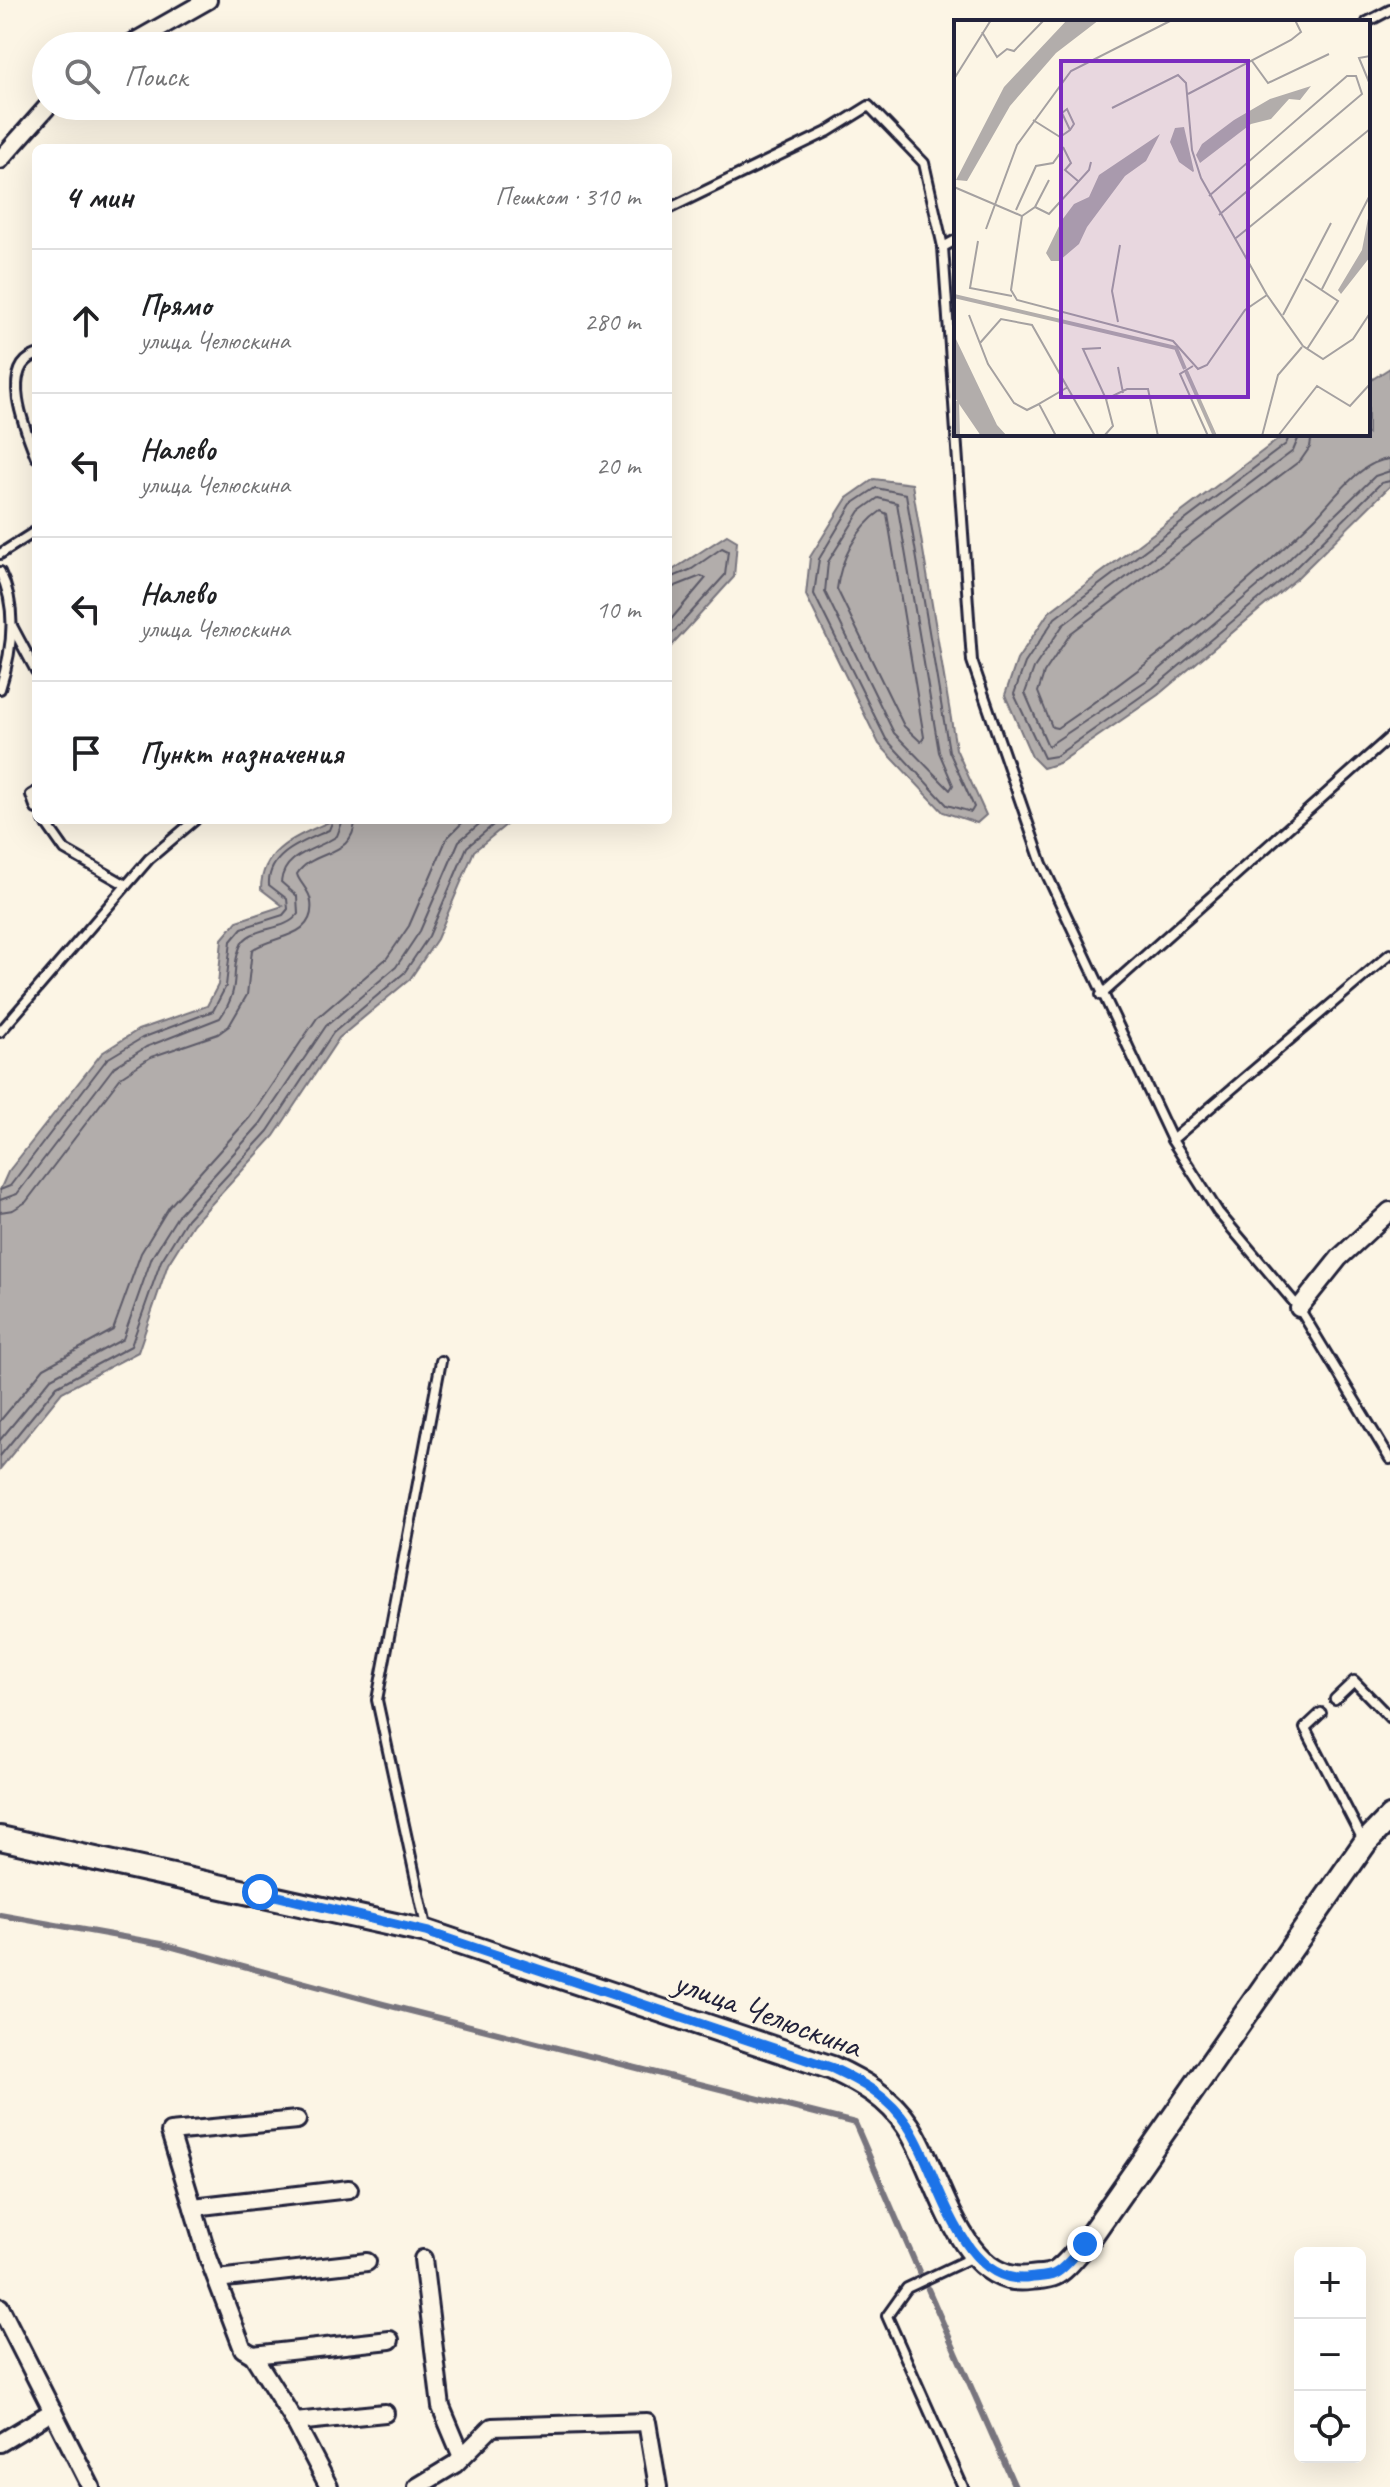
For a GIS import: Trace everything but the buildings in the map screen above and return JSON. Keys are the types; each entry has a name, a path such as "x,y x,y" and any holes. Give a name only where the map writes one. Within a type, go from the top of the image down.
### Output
{"street":[{"path":"152,32 208,0"},
{"path":"0,160 36,120"},
{"path":"1299,1308 1339,1258 1390,1211"},
{"name":"улица Челюскина","path":"0,1838 427,1932 832,2068 861,2082 888,2101 910,2128 963,2239 984,2265 1014,2280 1054,2274 1085,2244 1365,1843 1390,1817"},
{"path":"297,2120 170,2132 243,2349 253,2355 295,2422 329,2487"},
{"path":"193,2207 349,2189"},
{"path":"423,2259 441,2407 462,2457"},
{"path":"217,2279 367,2262"},
{"path":"0,2307 91,2487"},
{"path":"253,2355 390,2340"},
{"path":"0,2443 53,2411"},
{"path":"295,2422 385,2413"},
{"path":"417,2487 462,2457 492,2427 647,2422 658,2487"}],"lane":[{"path":"1370,20 1390,10"},
{"path":"672,207 827,132 869,106 924,163 943,247 954,404"},
{"path":"943,247 954,241"},
{"path":"32,358 12,371 8,384 32,447"},
{"path":"956,436 972,661 1042,864 1101,995 1172,1140 1218,1212 1299,1308 1390,1459"},
{"path":"0,554 32,534"},
{"path":"0,572 9,589 12,626 0,689"},
{"path":"12,626 32,664"},
{"path":"1101,995 1390,737"},
{"path":"47,824 65,850 126,885"},
{"path":"0,1032 149,859 190,824"},
{"path":"1172,1140 1390,954"},
{"path":"427,1932 377,1700 441,1361"},
{"path":"1335,1699 1354,1681 1390,1718"},
{"path":"1321,1713 1305,1728 1365,1843"},
{"path":"963,2487 887,2316 907,2288 976,2255"}],"water":[{"path":"1390,368 1390,486 1296,579 1158,695 1059,763 1043,768 1032,757 1005,695 1017,660 1049,612 1284,436 1370,436 1370,381"},
{"path":"874,479 912,484 956,749 986,815 977,823 943,812 879,744 806,595 810,557 847,498"},
{"path":"727,535 737,541 734,577 672,646 672,570"},
{"path":"324,824 507,824 474,851 437,939 410,979 339,1038 274,1136 193,1224 168,1264 138,1352 62,1392 0,1469 0,1190 8,1172 102,1053 138,1030 207,1006 218,985 222,939 237,921 283,906 261,889 263,875 275,853"}],"waterway":[{"path":"0,1915 162,1944 383,2004 855,2123 920,2274"},
{"path":"928,2289 1015,2487"}],"route":[{"path":"260,1892 427,1932 832,2068 861,2082 888,2101 910,2128 963,2239 984,2265 1014,2280 1054,2274 1085,2244"}]}
